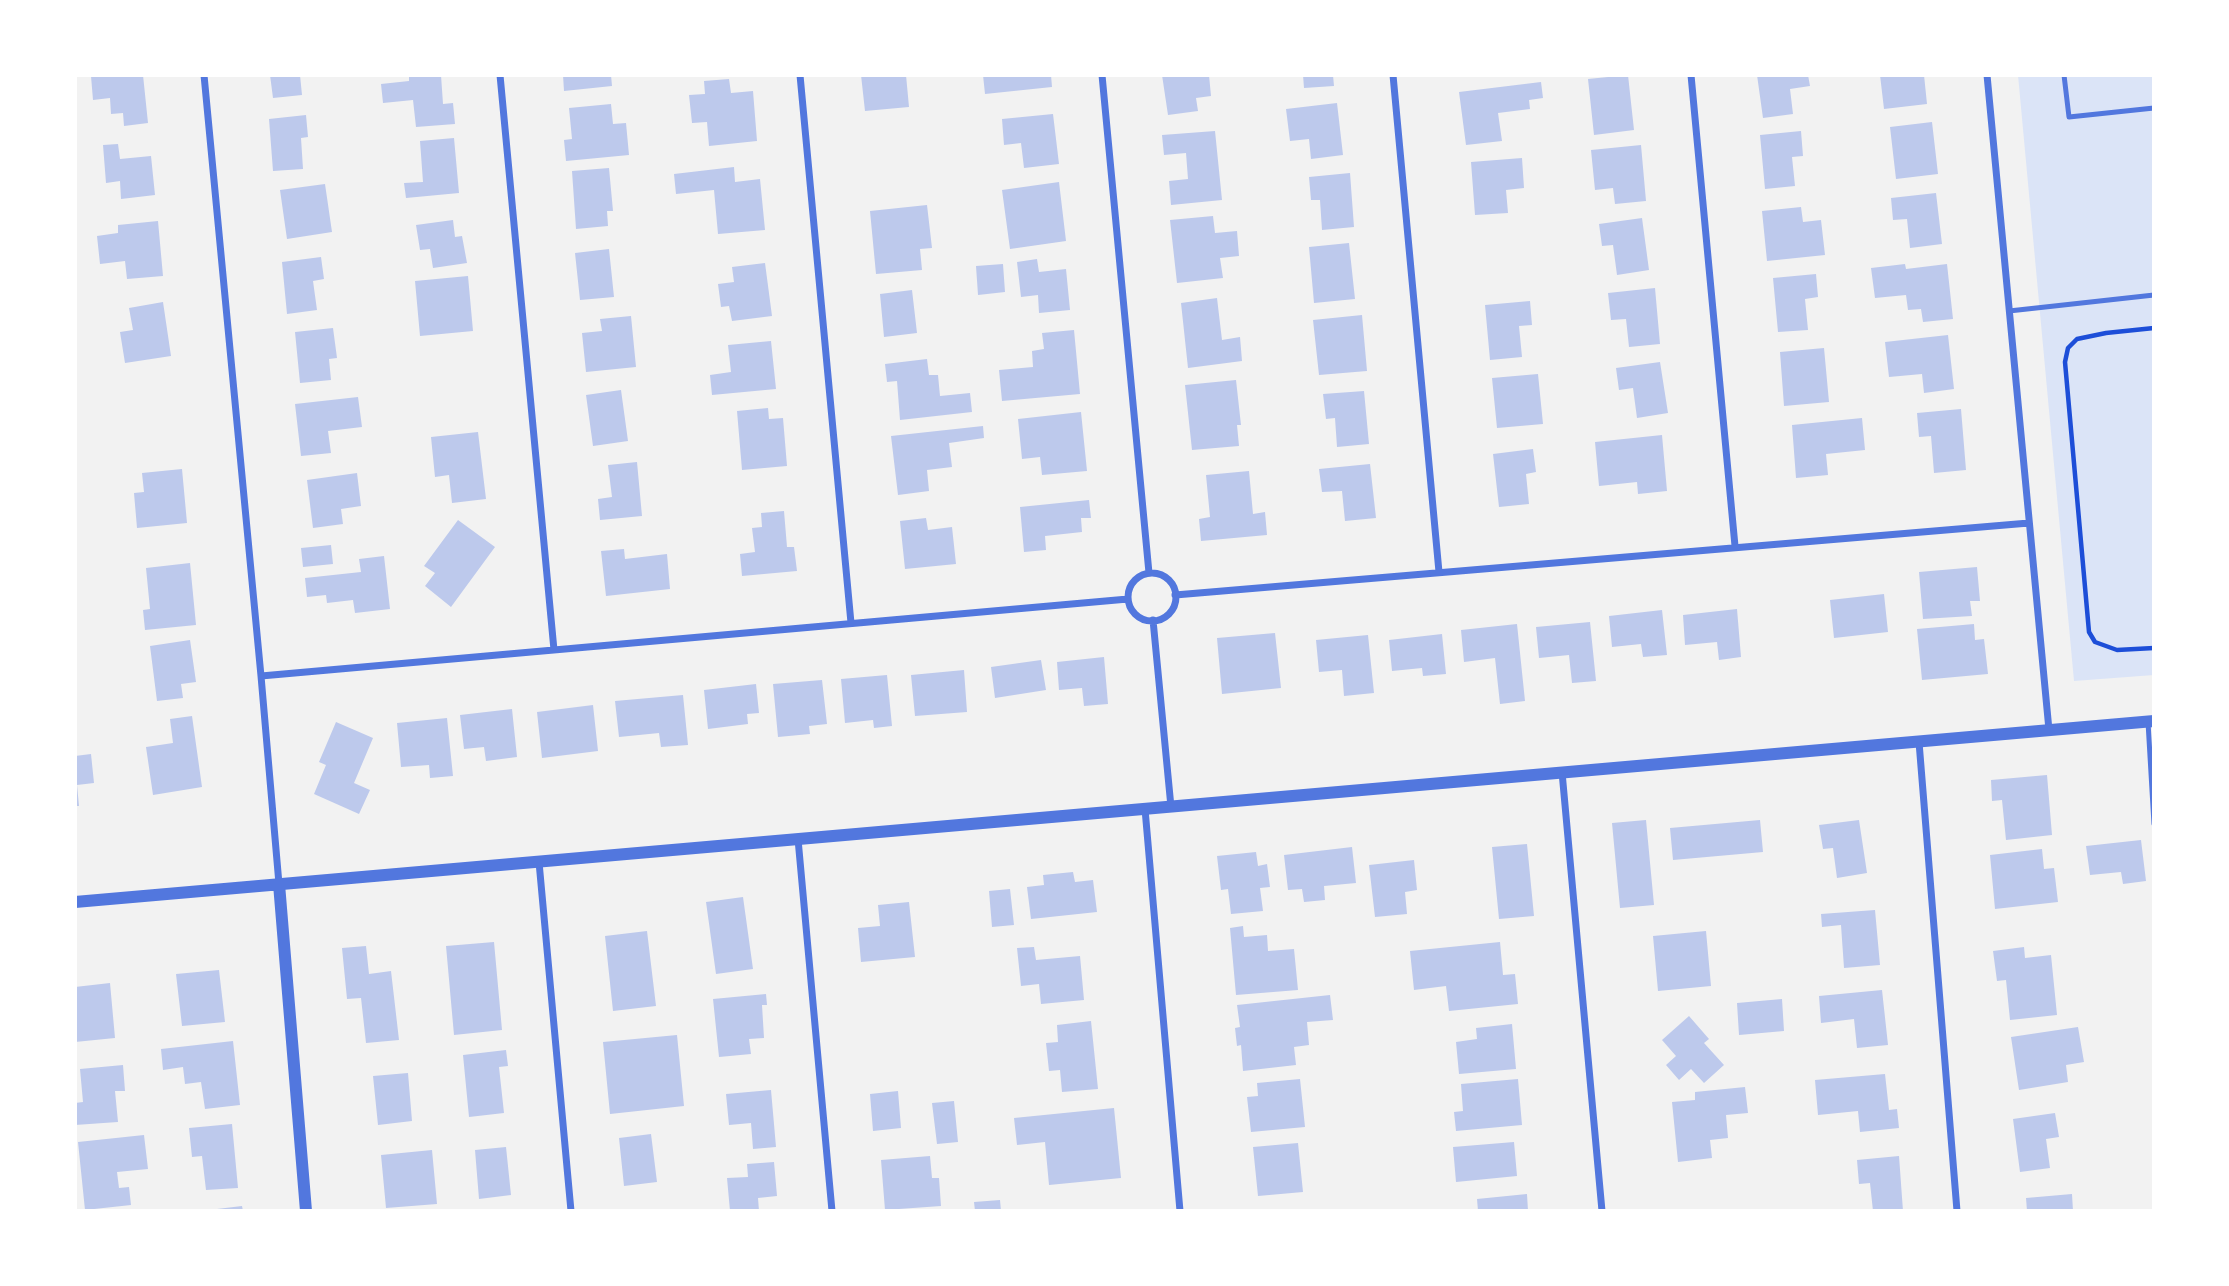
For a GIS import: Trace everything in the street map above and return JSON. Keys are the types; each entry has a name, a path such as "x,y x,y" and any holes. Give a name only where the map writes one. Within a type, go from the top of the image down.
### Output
{"street":[{"path":"204,75 261,676 306,1211"},
{"path":"500,75 554,650"},
{"path":"800,75 851,623"},
{"path":"1102,75 1149,573"},
{"path":"1393,75 1440,572"},
{"path":"1691,75 1735,546"},
{"path":"1987,75 2049,730"},
{"path":"1175,595 2029,523"},
{"path":"1149,573 1167,578 1175,595 1172,609 1167,615 1153,620 1146,620 1134,612 1128,599 1131,585 1136,579 1149,573"},
{"path":"261,676 1128,599"},
{"path":"1153,620 1171,807"},
{"path":"75,902 2151,721"},
{"path":"1919,742 1957,1211"},
{"path":"1562,772 1602,1211"},
{"path":"1144,809 1180,1211"},
{"path":"798,838 832,1211"},
{"path":"539,862 571,1211"}],"lane":[{"path":"2064,75 2068,117 2154,108"},
{"path":"2009,311 2154,295"},
{"path":"2151,721 2154,824"}],"path":[{"path":"2154,328 2077,339 2068,348 2065,362 2089,632 2095,642 2116,650 2154,648"}],"shaded area":[{"path":"2018,75 2154,75 2154,675 2074,681"}],"building":[{"path":"143,75 148,123 124,126 123,113 111,114 110,98 93,100 91,76"},
{"path":"270,75 300,75 302,95 273,98"},
{"path":"409,75 441,75 443,104 453,103 455,124 416,127 413,100 383,103 381,84 409,81"},
{"path":"563,75 611,75 612,86 564,91"},
{"path":"861,75 906,75 909,107 865,111"},
{"path":"983,75 1051,75 1052,87 985,94"},
{"path":"1162,75 1209,75 1211,96 1196,98 1198,111 1168,115"},
{"path":"1303,75 1333,75 1334,86 1304,88"},
{"path":"1628,75 1634,130 1594,135 1588,79"},
{"path":"1757,75 1808,75 1810,86 1790,89 1793,114 1763,118"},
{"path":"1880,75 1924,75 1927,104 1884,109"},
{"path":"729,79 731,93 753,91 757,141 709,146 707,122 692,123 689,95 705,94 704,81"},
{"path":"1541,82 1543,98 1529,100 1530,109 1498,113 1502,141 1466,145 1459,92"},
{"path":"1337,103 1343,155 1311,159 1309,139 1290,141 1286,109"},
{"path":"611,104 613,124 626,123 629,155 566,161 564,140 572,139 569,108"},
{"path":"1053,114 1059,164 1024,168 1021,143 1004,145 1002,119"},
{"path":"306,115 308,137 301,138 303,169 273,171 269,119"},
{"path":"1932,122 1938,174 1896,179 1890,127"},
{"path":"1215,131 1222,200 1171,205 1169,181 1188,179 1186,153 1164,155 1162,135"},
{"path":"1801,131 1803,156 1792,157 1795,186 1765,189 1760,135"},
{"path":"454,138 459,193 406,198 404,183 423,182 420,141"},
{"path":"118,144 120,159 151,156 155,195 121,199 120,181 106,183 103,145"},
{"path":"1641,145 1646,201 1615,204 1613,188 1595,190 1591,150"},
{"path":"1522,158 1524,188 1506,190 1508,213 1475,215 1471,162"},
{"path":"734,167 735,182 760,179 765,230 718,234 714,190 676,194 674,174"},
{"path":"609,168 613,211 607,211 608,226 576,229 572,171"},
{"path":"1350,173 1354,227 1322,230 1320,200 1311,200 1309,177"},
{"path":"1059,182 1066,241 1010,249 1002,190"},
{"path":"325,184 332,232 287,239 280,190"},
{"path":"1936,193 1942,244 1910,248 1907,219 1893,220 1891,198"},
{"path":"927,205 932,248 920,249 922,270 876,274 870,211"},
{"path":"1801,207 1803,222 1821,220 1825,255 1767,261 1762,211"},
{"path":"1213,216 1215,233 1237,231 1239,256 1220,258 1223,278 1177,283 1170,220"},
{"path":"1642,218 1649,270 1617,275 1613,245 1602,246 1599,224"},
{"path":"453,220 455,237 462,236 467,263 433,268 430,249 420,250 416,225"},
{"path":"158,221 163,276 127,279 125,261 100,264 97,236 118,233 118,225"},
{"path":"1349,243 1355,299 1314,303 1309,247"},
{"path":"609,249 614,297 580,300 575,253"},
{"path":"321,257 324,279 313,281 317,310 287,314 282,262"},
{"path":"1037,259 1039,272 1066,269 1070,310 1039,313 1038,295 1021,297 1017,262"},
{"path":"765,263 772,316 732,321 729,306 721,307 718,284 734,282 732,267"},
{"path":"1003,264 1005,292 978,295 976,266"},
{"path":"1905,264 1906,269 1947,264 1953,319 1923,322 1921,309 1908,310 1906,295 1875,298 1871,268"},
{"path":"1816,274 1818,297 1805,299 1808,330 1778,332 1773,278"},
{"path":"468,276 473,331 420,336 415,281"},
{"path":"1655,288 1660,344 1629,347 1626,319 1611,320 1608,293"},
{"path":"912,290 917,333 884,337 880,294"},
{"path":"1217,298 1222,340 1240,337 1242,361 1188,368 1181,303"},
{"path":"1530,301 1532,325 1519,326 1522,357 1490,360 1485,305"},
{"path":"163,302 171,356 125,363 120,332 133,330 129,308"},
{"path":"1362,315 1367,371 1319,375 1313,320"},
{"path":"631,316 636,367 586,372 582,333 602,331 600,319"},
{"path":"333,328 337,358 329,359 331,380 300,383 295,332"},
{"path":"1074,330 1080,394 1002,401 999,370 1033,367 1032,351 1044,349 1042,333"},
{"path":"1948,335 1954,389 1924,393 1922,374 1889,377 1885,342"},
{"path":"771,341 776,389 712,395 710,375 731,372 728,345"},
{"path":"1824,348 1829,402 1784,406 1780,352"},
{"path":"927,359 929,375 938,375 940,396 970,393 972,412 900,420 897,381 887,382 885,364"},
{"path":"1660,362 1668,413 1637,418 1633,388 1619,390 1616,368"},
{"path":"1538,374 1543,424 1497,428 1492,378"},
{"path":"1236,380 1241,425 1237,425 1239,446 1192,450 1185,385"},
{"path":"621,390 628,441 593,446 586,395"},
{"path":"1364,391 1369,444 1337,447 1335,418 1326,419 1323,394"},
{"path":"358,397 362,427 328,431 331,453 301,456 295,404"},
{"path":"768,408 769,419 783,418 787,466 742,470 737,411"},
{"path":"1961,409 1966,470 1934,473 1931,436 1919,437 1917,413"},
{"path":"1081,412 1087,471 1042,475 1040,457 1022,459 1018,419"},
{"path":"1862,418 1865,450 1826,454 1828,475 1796,478 1792,425"},
{"path":"983,426 984,438 949,443 952,467 927,470 929,491 898,495 891,436"},
{"path":"478,432 486,499 452,503 449,475 435,477 431,437"},
{"path":"1662,435 1667,491 1638,494 1637,482 1599,486 1595,442"},
{"path":"1533,449 1536,472 1526,474 1529,504 1499,507 1493,454"},
{"path":"637,462 642,516 600,520 598,499 612,497 608,465"},
{"path":"1370,464 1376,518 1345,521 1342,491 1322,492 1319,469"},
{"path":"182,469 187,523 137,528 134,493 144,492 142,473"},
{"path":"1249,471 1253,514 1265,512 1267,535 1201,541 1199,519 1210,517 1206,475"},
{"path":"357,473 361,506 341,509 343,524 313,528 307,480"},
{"path":"1089,500 1091,518 1081,518 1082,532 1045,536 1046,550 1024,552 1020,507"},
{"path":"784,511 787,547 794,547 797,571 742,576 740,554 755,552 752,528 762,527 761,513"},
{"path":"926,518 928,530 952,527 956,564 905,569 900,521"},
{"path":"458,520 495,547 451,607 425,586 435,573 424,566"},
{"path":"331,545 333,564 303,567 301,548"},
{"path":"624,549 625,559 667,554 670,589 606,596 601,551"},
{"path":"384,556 390,609 355,613 353,600 327,603 326,595 307,597 305,578 361,572 359,559"},
{"path":"190,563 196,625 145,630 143,610 150,609 146,568"},
{"path":"1977,567 1980,601 1970,601 1972,616 1923,619 1919,572"},
{"path":"1884,594 1888,632 1834,638 1830,600"},
{"path":"1737,609 1741,657 1719,660 1717,642 1685,645 1683,615"},
{"path":"1662,610 1667,655 1643,657 1641,644 1612,647 1609,616"},
{"path":"1590,622 1596,681 1572,683 1569,655 1539,658 1536,627"},
{"path":"1517,624 1525,701 1500,704 1495,658 1464,662 1461,630"},
{"path":"1974,624 1975,640 1984,639 1988,674 1922,680 1917,629"},
{"path":"1275,633 1281,688 1222,694 1217,638"},
{"path":"1442,634 1446,674 1423,676 1422,668 1392,671 1389,640"},
{"path":"1368,635 1374,693 1344,696 1342,670 1319,672 1316,640"},
{"path":"190,640 196,682 181,684 183,698 157,701 150,646"},
{"path":"1104,657 1108,704 1084,706 1082,688 1059,690 1057,662"},
{"path":"1041,660 1046,690 995,698 991,667"},
{"path":"964,670 967,712 915,716 911,675"},
{"path":"887,675 892,726 874,728 873,720 845,723 841,679"},
{"path":"822,680 827,724 809,726 810,734 778,737 773,684"},
{"path":"756,684 759,713 747,714 748,724 708,729 704,690"},
{"path":"683,695 688,745 661,747 659,733 619,737 615,701"},
{"path":"593,705 598,751 542,758 537,712"},
{"path":"512,709 517,757 486,761 484,747 464,749 460,715"},
{"path":"192,716 202,787 153,795 146,747 173,743 170,719"},
{"path":"447,718 453,776 430,778 429,765 401,767 397,723"},
{"path":"336,722 373,738 354,783 370,790 359,814 314,794 326,765 319,762"},
{"path":"91,754 94,783 77,785 79,806 75,806 75,756"},
{"path":"2047,775 2052,835 2006,840 2002,800 1992,801 1991,780"},
{"path":"1646,820 1654,905 1620,908 1612,823"},
{"path":"1760,820 1763,852 1673,860 1670,828"},
{"path":"1859,820 1867,873 1837,878 1833,848 1823,849 1819,825"},
{"path":"2141,840 2146,881 2123,884 2121,872 2090,875 2086,846"},
{"path":"1527,844 1534,916 1499,919 1492,847"},
{"path":"1352,847 1356,883 1324,886 1325,900 1304,902 1302,889 1288,890 1284,855"},
{"path":"2042,849 2044,869 2054,868 2058,902 1995,909 1990,855"},
{"path":"1256,852 1258,866 1267,864 1270,887 1260,888 1263,911 1231,914 1228,889 1221,890 1217,856"},
{"path":"1414,860 1417,890 1405,892 1407,914 1375,917 1369,865"},
{"path":"1073,872 1075,882 1093,880 1097,912 1031,919 1027,887 1044,885 1043,875"},
{"path":"1010,889 1014,925 992,927 989,891"},
{"path":"743,897 753,969 716,974 706,902"},
{"path":"909,902 915,957 861,962 858,928 880,926 878,905"},
{"path":"1875,910 1880,965 1844,968 1841,925 1822,927 1821,914"},
{"path":"1243,926 1244,937 1267,935 1268,951 1294,949 1298,990 1236,995 1230,928"},
{"path":"647,931 656,1006 613,1011 605,936"},
{"path":"1706,931 1711,986 1658,991 1653,936"},
{"path":"494,942 502,1030 454,1035 446,946"},
{"path":"1500,942 1503,975 1515,974 1518,1004 1449,1011 1446,986 1414,990 1410,951"},
{"path":"366,946 369,974 391,971 399,1040 366,1043 361,998 347,999 342,948"},
{"path":"1034,947 1036,960 1080,956 1084,1000 1041,1004 1039,984 1021,986 1017,948"},
{"path":"2024,947 2025,958 2051,955 2057,1015 2010,1020 2006,980 1997,981 1993,951"},
{"path":"219,970 225,1022 182,1026 176,974"},
{"path":"110,983 115,1038 75,1042 75,987"},
{"path":"1882,990 1888,1045 1857,1048 1854,1019 1821,1023 1819,996"},
{"path":"766,994 767,1005 762,1005 764,1038 749,1039 751,1054 719,1057 713,999"},
{"path":"1330,995 1333,1020 1307,1022 1309,1045 1294,1047 1296,1065 1243,1071 1241,1045 1237,1046 1235,1028 1240,1027 1237,1005"},
{"path":"1782,999 1784,1031 1739,1035 1737,1003"},
{"path":"1689,1016 1709,1039 1704,1043 1724,1065 1704,1083 1691,1069 1679,1080 1666,1065 1676,1056 1662,1040"},
{"path":"1091,1021 1098,1089 1062,1092 1060,1070 1049,1071 1046,1043 1058,1042 1057,1025"},
{"path":"1512,1024 1516,1069 1459,1074 1456,1042 1477,1039 1476,1028"},
{"path":"2078,1027 2084,1062 2066,1065 2068,1082 2019,1090 2011,1037"},
{"path":"677,1035 684,1106 610,1114 603,1042"},
{"path":"233,1041 240,1105 205,1109 201,1082 185,1084 183,1067 163,1070 161,1049"},
{"path":"506,1050 508,1066 499,1067 504,1113 469,1117 463,1055"},
{"path":"123,1065 125,1091 115,1091 118,1122 75,1125 75,1103 83,1102 80,1069"},
{"path":"408,1073 412,1121 378,1125 373,1076"},
{"path":"1885,1074 1889,1110 1897,1109 1899,1128 1860,1132 1858,1111 1818,1115 1815,1080"},
{"path":"1300,1079 1305,1127 1251,1132 1247,1097 1258,1096 1257,1083"},
{"path":"1518,1079 1522,1125 1456,1131 1454,1112 1463,1111 1461,1084"},
{"path":"1745,1087 1748,1113 1726,1115 1728,1138 1710,1140 1712,1158 1678,1162 1672,1102 1695,1100 1695,1092"},
{"path":"771,1090 776,1147 753,1149 751,1123 729,1125 726,1094"},
{"path":"898,1091 901,1128 873,1131 870,1094"},
{"path":"954,1101 958,1142 937,1144 932,1103"},
{"path":"1114,1108 1121,1178 1049,1185 1045,1142 1017,1145 1014,1118"},
{"path":"2055,1113 2059,1137 2046,1139 2050,1168 2020,1172 2013,1119"},
{"path":"232,1124 238,1188 206,1190 202,1156 192,1157 189,1128"},
{"path":"651,1134 657,1182 624,1186 619,1138"},
{"path":"144,1135 148,1169 117,1172 119,1188 129,1187 131,1205 85,1210 78,1142"},
{"path":"1514,1142 1517,1176 1456,1182 1453,1147"},
{"path":"1298,1143 1303,1192 1258,1196 1253,1147"},
{"path":"506,1147 511,1195 479,1199 475,1150"},
{"path":"432,1150 437,1204 386,1208 381,1155"},
{"path":"930,1156 932,1178 939,1178 941,1206 885,1210 881,1160"},
{"path":"1899,1156 1903,1211 1873,1211 1870,1183 1859,1184 1857,1160"},
{"path":"774,1162 777,1196 758,1198 759,1211 730,1211 727,1178 748,1177 747,1164"},
{"path":"1527,1194 1528,1211 1478,1211 1477,1199"},
{"path":"2072,1194 2073,1211 2027,1211 2026,1198"},
{"path":"1000,1200 1001,1211 975,1211 974,1202"},
{"path":"242,1206 243,1211 217,1211 217,1209"}]}
